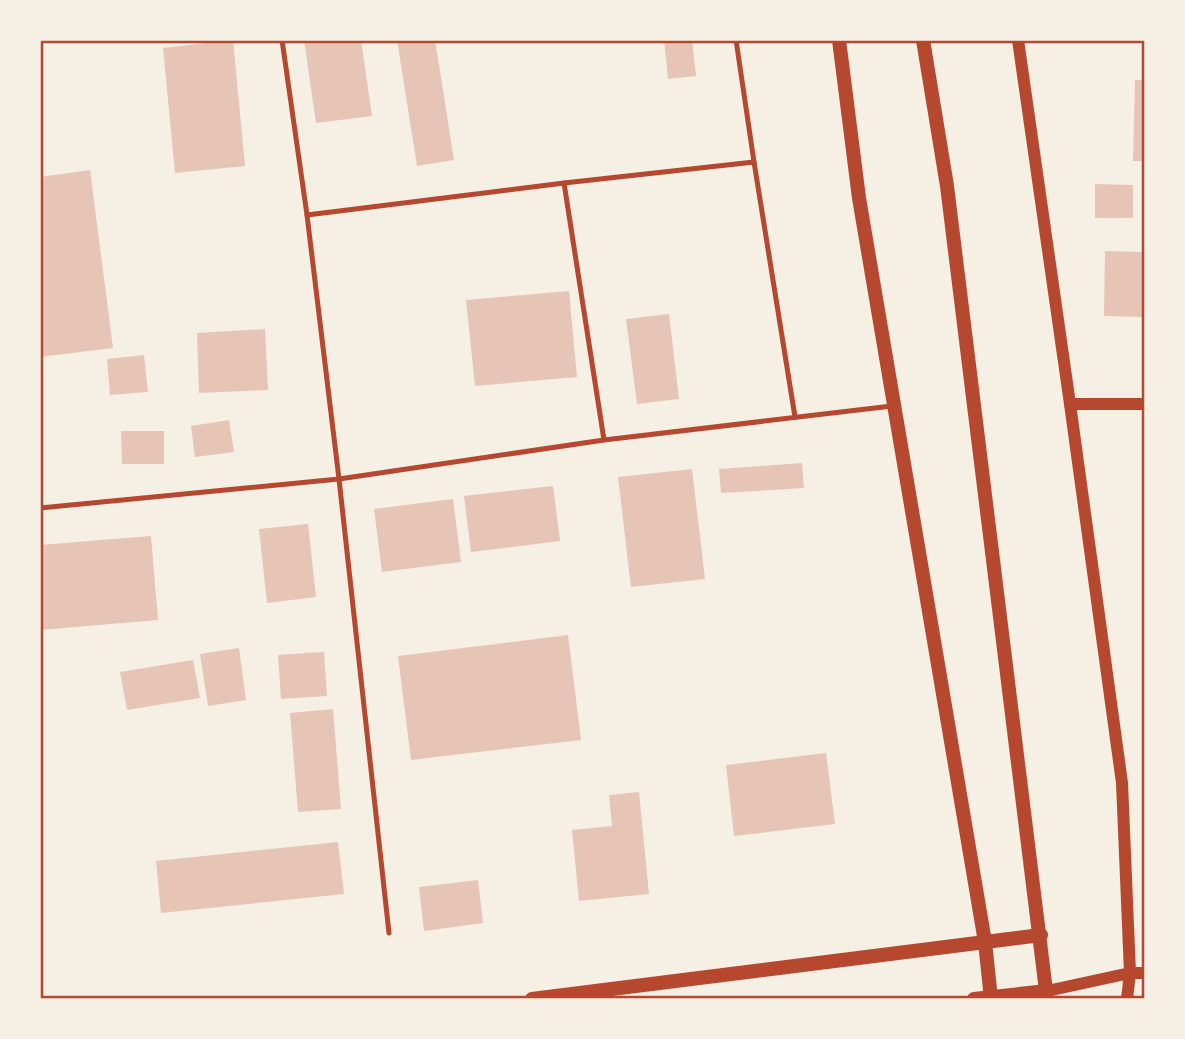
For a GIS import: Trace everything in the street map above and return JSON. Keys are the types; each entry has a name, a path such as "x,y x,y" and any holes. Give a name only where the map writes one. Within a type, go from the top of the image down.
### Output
{"main road":[{"path":"839,40 859,198 985,942 991,998"},
{"path":"923,40 947,186 1047,995 974,999"},
{"path":"532,999 1041,935"}],"street":[{"path":"1018,40 1122,783 1130,973 1127,999"},
{"path":"1070,404 1145,404"},
{"path":"1047,995 1130,973 1145,973"}],"lane":[{"path":"282,40 307,215 339,479 389,933"},
{"path":"736,40 795,417"},
{"path":"307,215 754,162"},
{"path":"564,183 604,440"},
{"path":"40,508 339,479 604,440 894,406"}],"building":[{"path":"233,40 245,166 175,173 163,48"},
{"path":"304,40 361,40 372,116 316,123"},
{"path":"397,40 435,40 454,160 417,166"},
{"path":"664,40 692,40 696,76 668,79"},
{"path":"1135,80 1145,80 1145,161 1133,161"},
{"path":"90,170 113,348 40,357 40,177"},
{"path":"1095,184 1133,185 1133,218 1095,218"},
{"path":"1105,251 1144,252 1142,317 1104,316"},
{"path":"569,291 577,377 475,386 466,300"},
{"path":"669,314 679,399 637,404 626,319"},
{"path":"265,329 268,390 199,393 197,333"},
{"path":"144,355 148,392 110,395 107,359"},
{"path":"229,420 234,452 195,457 191,426"},
{"path":"121,431 164,431 164,464 122,464"},
{"path":"802,463 804,488 721,493 719,469"},
{"path":"692,469 705,579 631,587 618,477"},
{"path":"553,486 560,541 471,552 464,496"},
{"path":"453,499 461,562 382,572 374,509"},
{"path":"308,524 316,597 267,603 259,529"},
{"path":"151,536 158,620 40,630 40,545"},
{"path":"568,635 581,740 411,760 398,656"},
{"path":"239,648 246,700 208,706 200,654"},
{"path":"324,652 327,696 281,699 278,655"},
{"path":"193,660 200,698 127,710 120,672"},
{"path":"333,709 341,809 298,812 290,713"},
{"path":"826,753 835,824 734,836 726,765"},
{"path":"639,792 649,894 579,901 572,830 612,826 609,795"},
{"path":"338,842 344,894 161,913 156,861"},
{"path":"478,880 483,923 424,931 419,887"}]}
